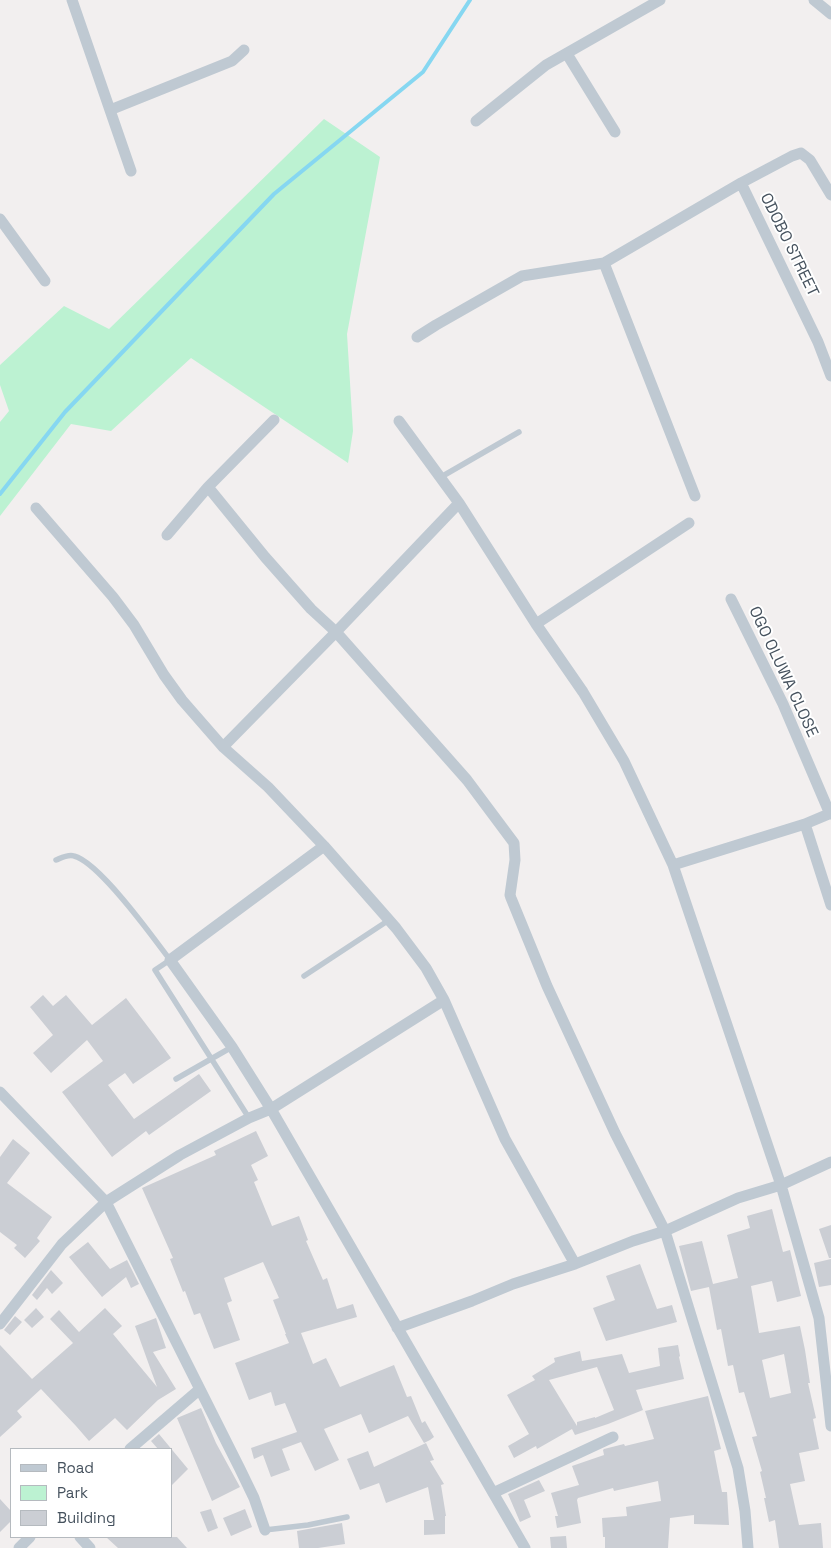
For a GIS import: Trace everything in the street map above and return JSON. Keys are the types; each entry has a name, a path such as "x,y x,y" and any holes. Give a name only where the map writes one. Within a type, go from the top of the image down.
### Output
{"street":[{"path":"72,0 131,172"},
{"path":"476,121 546,65 660,0"},
{"path":"814,0 831,14"},
{"path":"110,110 232,61 244,50"},
{"path":"566,54 615,132"},
{"path":"417,337 522,276 604,263 741,183 792,156 801,153 810,160 831,195"},
{"name":"ODOBO STREET","path":"741,183 818,342 831,376"},
{"path":"0,219 45,281"},
{"path":"604,263 695,496"},
{"path":"168,535 208,487 274,420"},
{"path":"399,421 459,503 536,624 583,692 624,761 673,865 780,1185 819,1318 831,1426"},
{"path":"208,487 265,557 311,609 336,632 467,780 514,843 516,860 510,895 547,986 615,1132 665,1231 738,1468 745,1511 748,1548"},
{"path":"223,747 459,503"},
{"path":"36,508 113,597 182,700 223,747 268,787 324,846 389,920 426,968 444,1000 505,1139 575,1264"},
{"path":"536,624 689,523"},
{"name":"OGO OLUWA CLOSE","path":"731,599 783,704 830,814"},
{"path":"673,865 805,824 830,814"},
{"path":"805,824 831,905"},
{"path":"324,846 170,960 232,1047 271,1109 525,1548"},
{"path":"0,1324 62,1244 106,1202 180,1155 249,1118 271,1109 444,1000"},
{"path":"0,1092 106,1202 254,1498 265,1530"},
{"path":"397,1328 513,1284 575,1264 633,1241 665,1231 738,1198 780,1185 831,1162"},
{"path":"131,1448 200,1389"},
{"path":"493,1493 613,1437"},
{"path":"19,1548 29,1538"},
{"path":"81,1538 90,1548"}],"lane":[{"path":"441,477 519,432"},
{"path":"56,860 66,856 76,856 100,873 170,960 155,970 249,1118"},
{"path":"304,976 389,920"},
{"path":"176,1079 232,1047"},
{"path":"265,1530 308,1525 347,1517"}],"green space":[{"path":"324,119 380,157 347,334 353,431 348,463 191,358 111,431 71,424 0,516 0,422 9,411 0,385 0,365 64,306 109,329"}],"building":[{"path":"43,995 53,1006 66,995 92,1025 126,998 155,1036 171,1058 133,1084 125,1073 108,1085 134,1119 199,1074 211,1091 149,1135 146,1131 112,1157 62,1092 103,1061 87,1040 51,1073 33,1053 53,1035 30,1007"},
{"path":"256,1131 268,1156 251,1165 258,1180 254,1182 272,1226 299,1216 308,1240 306,1241 323,1280 327,1278 337,1309 353,1304 357,1317 301,1333 313,1364 326,1358 340,1387 394,1365 407,1397 411,1396 422,1423 425,1421 434,1437 430,1440 424,1443 408,1416 369,1433 361,1414 324,1429 339,1460 315,1471 301,1442 282,1449 290,1470 271,1477 263,1455 254,1459 251,1448 297,1432 285,1403 275,1406 271,1392 249,1400 235,1363 289,1343 273,1300 279,1298 263,1262 224,1278 232,1301 227,1303 240,1340 214,1349 200,1313 194,1315 185,1291 183,1292 170,1259 173,1258 142,1188 216,1155 214,1151"},
{"path":"13,1139 30,1153 7,1183 52,1217 37,1238 40,1241 25,1258 14,1248 17,1245 0,1232 0,1157"},
{"path":"772,1209 783,1252 790,1250 801,1296 777,1302 772,1281 751,1286 759,1333 800,1326 810,1383 808,1383 816,1418 813,1419 819,1449 799,1453 805,1481 790,1484 799,1525 821,1523 823,1548 779,1548 775,1520 769,1522 760,1472 762,1471 752,1437 757,1436 744,1392 739,1393 733,1365 728,1366 721,1329 717,1330 709,1287 691,1291 679,1246 702,1241 713,1284 738,1278 727,1235 750,1228 747,1216","holes":["784,1354 791,1393 770,1398 762,1360"]},
{"path":"831,1225 831,1258 829,1258 819,1229"},
{"path":"88,1242 110,1269 127,1260 139,1284 131,1288 126,1277 102,1297 69,1257"},
{"path":"831,1259 831,1285 819,1287 814,1263"},
{"path":"640,1264 657,1309 672,1305 677,1322 606,1341 593,1308 615,1300 606,1276"},
{"path":"51,1270 63,1283 52,1294 47,1288 37,1300 32,1295"},
{"path":"36,1308 44,1317 32,1328 24,1320"},
{"path":"105,1308 122,1326 113,1334 157,1387 135,1326 156,1318 166,1348 153,1352 176,1389 158,1400 127,1430 115,1418 89,1441 41,1389 17,1411 22,1417 0,1437 0,1345 32,1379 73,1343 50,1319 59,1310 79,1332"},
{"path":"15,1316 22,1322 10,1335 4,1330"},
{"path":"678,1345 684,1379 636,1390 643,1410 575,1435 572,1429 537,1449 536,1446 514,1458 508,1446 529,1434 507,1395 535,1380 532,1376 555,1362 554,1358 580,1351 582,1361 622,1354 629,1373 660,1366 658,1348","holes":["597,1367 614,1410 595,1418 577,1422 577,1426 549,1380"]},
{"path":"708,1396 721,1449 714,1451 722,1492 727,1492 729,1525 694,1524 694,1515 670,1518 668,1548 605,1548 602,1518 627,1516 626,1507 661,1501 658,1481 614,1491 613,1488 578,1498 581,1523 557,1528 555,1516 558,1516 551,1493 579,1485 572,1466 604,1455 604,1449 654,1439 645,1411"},
{"path":"201,1408 216,1443 240,1487 212,1501 177,1418"},
{"path":"159,1434 171,1448 157,1448 151,1441"},
{"path":"426,1443 434,1460 430,1461 444,1484 441,1485 446,1516 445,1534 424,1535 424,1520 434,1520 428,1487 386,1503 379,1483 360,1490 347,1459 368,1451 374,1467"},
{"path":"172,1450 188,1469 172,1485"},
{"path":"539,1480 545,1491 524,1500 531,1517 520,1522 508,1494"},
{"path":"0,1499 10,1510 10,1522 0,1532"},
{"path":"211,1509 218,1528 208,1532 200,1512"},
{"path":"245,1509 252,1527 231,1536 223,1518"},
{"path":"342,1523 345,1544 318,1548 299,1548 297,1531"},
{"path":"566,1536 567,1548 551,1548 550,1537"},
{"path":"177,1537 187,1548 118,1548 107,1538"}],"waterway":[{"path":"0,494 65,412 274,194 423,72 470,0"}]}
